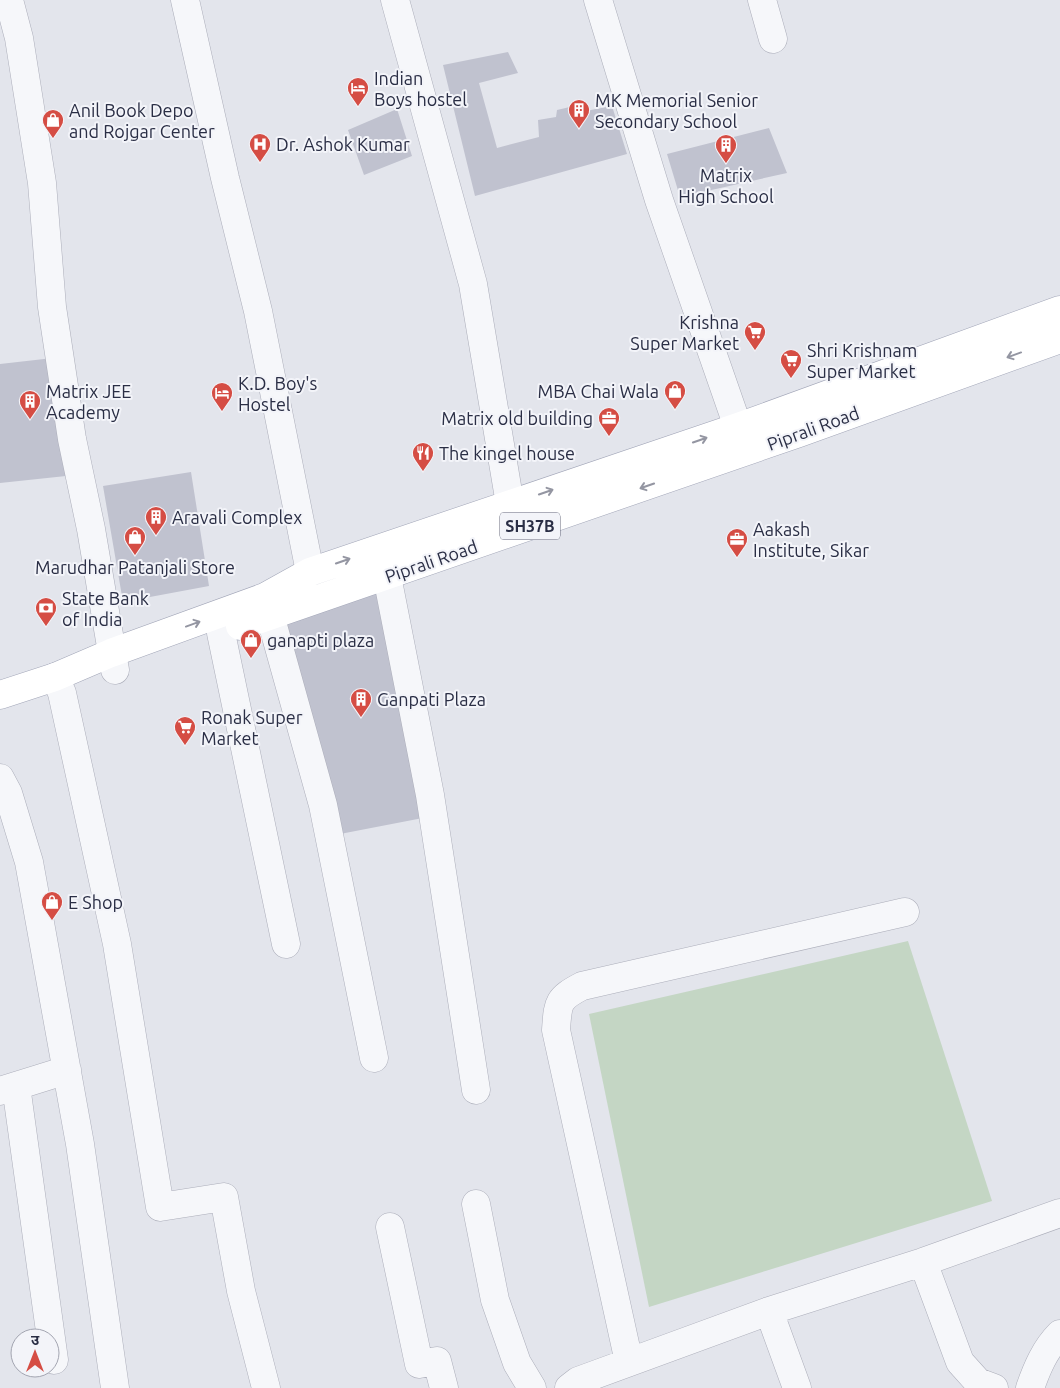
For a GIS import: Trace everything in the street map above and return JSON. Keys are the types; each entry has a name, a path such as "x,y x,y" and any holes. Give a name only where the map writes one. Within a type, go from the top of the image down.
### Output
{"main road":[{"path":"0,714 113,661 265,597 310,572 738,427 1060,310"},
{"name":"Piprali Road","path":"113,661 220,633 799,433 1060,339"},
{"path":"0,695 59,685"}],"street":[{"path":"9,0 19,38 42,183 52,307 72,439 91,529 113,661"},
{"path":"185,0 225,178 258,312 310,572"},
{"path":"395,0 472,284 510,504"},
{"path":"598,0 659,200 738,427"},
{"path":"762,0 773,40"},
{"path":"387,576 430,795 476,1090"},
{"path":"270,615 323,805 374,1058"},
{"path":"220,633 286,944"},
{"path":"59,685 117,944 160,1207 224,1197 241,1292 266,1388"},
{"path":"0,778 8,793 29,862 81,1154 115,1388"},
{"path":"628,1362 556,1030 558,1008 566,994 582,986 905,912"},
{"path":"49,1328 8,1089 67,1070"},
{"path":"476,1204 495,1300 518,1363 532,1388"},
{"path":"569,1388 578,1381 770,1311 923,1262 1060,1213"},
{"path":"390,1227 419,1364 437,1361 444,1388"},
{"path":"923,1262 960,1362 978,1382 994,1388"},
{"path":"770,1311 797,1388"},
{"path":"1030,1388 1038,1365 1051,1343 1060,1334"}],"green space":[{"path":"908,941 992,1201 649,1307 589,1014"}],"building":[{"name":"MK Memorial Senior Secondary School","path":"508,52 518,73 479,83 497,148 539,137 538,120 556,117 557,110 574,106 575,113 612,106 627,154 475,196 443,65"},
{"name":"Indian Boys hostel","path":"397,109 412,156 364,175 348,130"},
{"name":"Matrix High School","path":"769,128 787,173 680,197 667,154"},
{"name":"Matrix JEE Academy","path":"53,358 66,476 0,483 0,364"},
{"name":"Aravali Complex","path":"191,472 209,586 123,602 103,486"},
{"name":"Ganpati Plaza","path":"389,586 428,817 340,834 284,620"}],"place":[{"name":"Indian Boys hostel","path":"358,107"},
{"name":"MK Memorial Senior Secondary School","path":"579,129"},
{"name":"Anil Book Depo and Rojgar Center","path":"53,139"},
{"name":"Dr. Ashok Kumar","path":"260,163"},
{"name":"Matrix High School","path":"726,164"},
{"name":"Krishna Super Market","path":"755,351"},
{"name":"Shri Krishnam Super Market","path":"791,379"},
{"name":"MBA Chai Wala","path":"675,410"},
{"name":"K.D. Boy's Hostel","path":"222,412"},
{"name":"Matrix JEE Academy","path":"30,420"},
{"name":"Matrix old building","path":"609,437"},
{"name":"The kingel house","path":"423,472"},
{"name":"Aravali Complex","path":"156,536"},
{"name":"Marudhar Patanjali Store","path":"135,556"},
{"name":"Aakash Institute, Sikar","path":"737,558"},
{"name":"State Bank of India","path":"46,627"},
{"name":"ganapti plaza","path":"251,659"},
{"name":"Ganpati Plaza","path":"361,718"},
{"name":"Ronak Super Market","path":"185,746"},
{"name":"E Shop","path":"52,921"}]}
